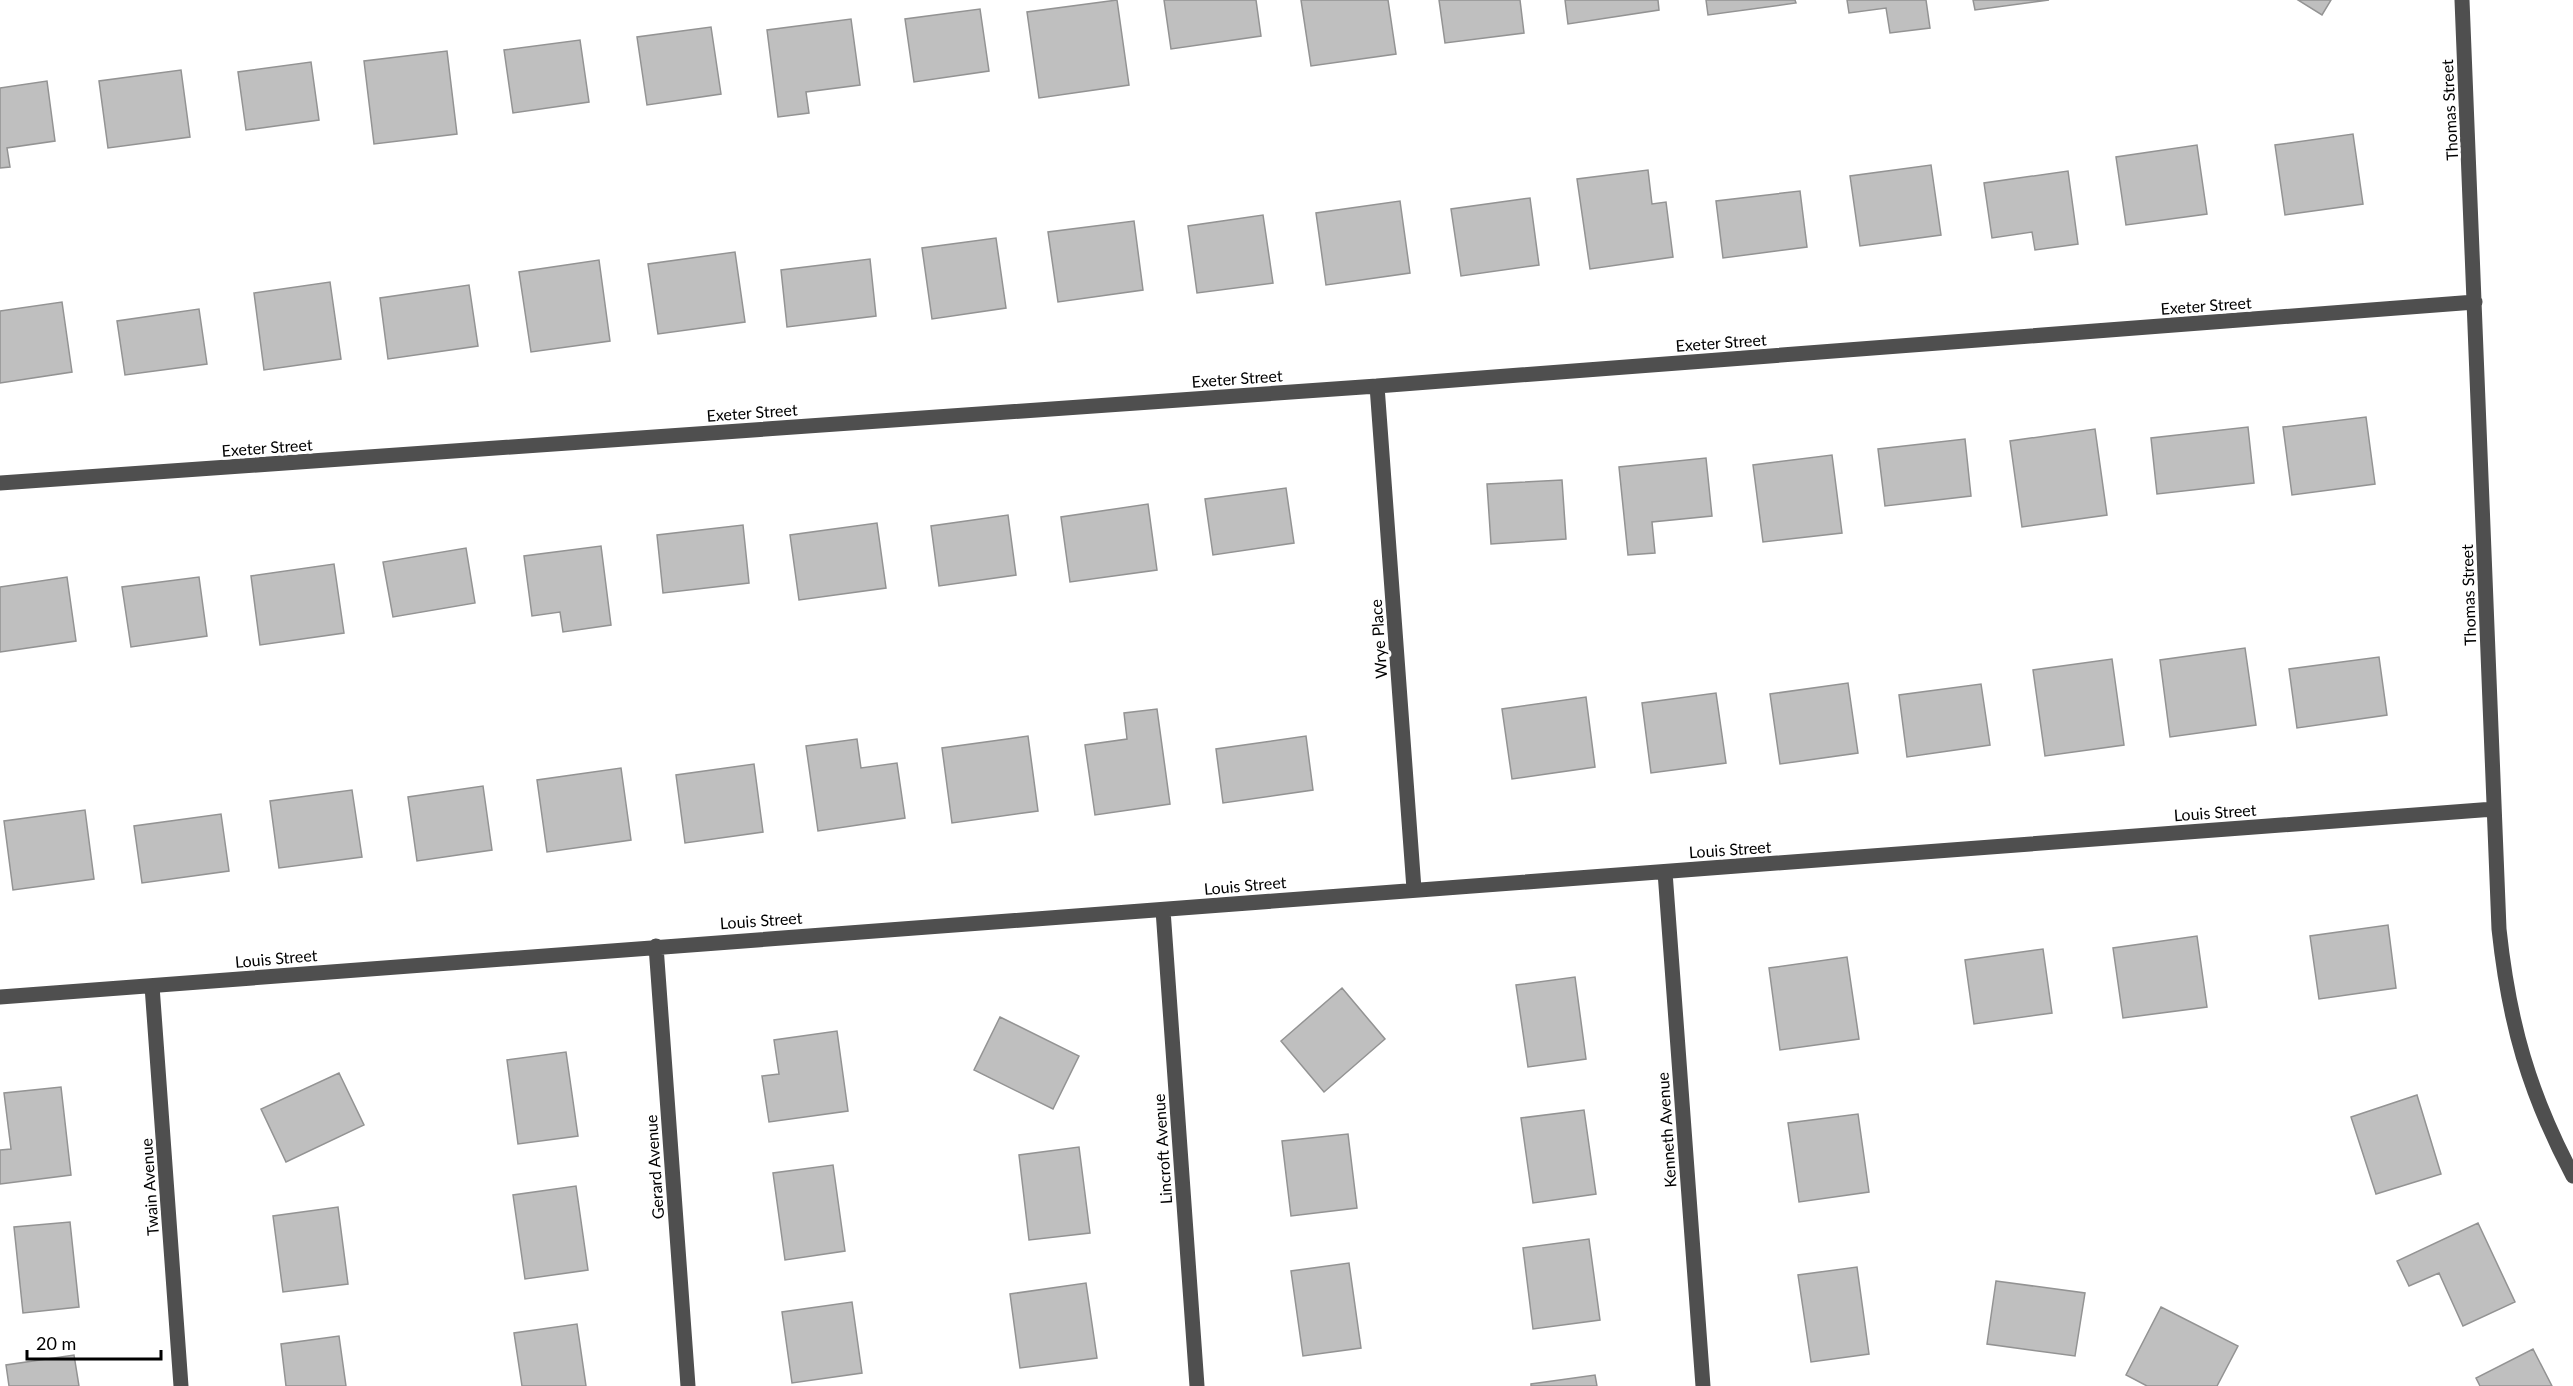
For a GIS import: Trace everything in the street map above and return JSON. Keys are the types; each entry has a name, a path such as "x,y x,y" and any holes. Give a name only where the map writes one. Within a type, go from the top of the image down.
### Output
{"street":[{"name":"Thomas Street","path":"2462,0 2499,929 2514,1025 2536,1100 2573,1176"},
{"name":"Exeter Street","path":"0,483 1377,386 2475,302"},
{"name":"Wrye Place","path":"1377,386 1414,888"},
{"name":"Louis Street","path":"0,997 656,946 1163,910 1414,888 1665,872 2494,809"},
{"name":"Kenneth Avenue","path":"1665,872 1703,1386"},
{"name":"Lincroft Avenue","path":"1163,910 1197,1386"},
{"name":"Gerard Avenue","path":"656,946 688,1386"},
{"name":"Twain Avenue","path":"152,986 181,1386"}],"building":[{"path":"1117,0 1129,85 1039,98 1027,12"},
{"path":"1164,0 1256,0 1261,36 1171,49"},
{"path":"1301,0 1388,0 1396,54 1311,66"},
{"path":"1439,0 1520,0 1524,33 1445,43"},
{"path":"1565,0 1658,0 1659,10 1568,24"},
{"path":"1706,0 1795,0 1796,3 1708,15"},
{"path":"1847,0 1926,0 1930,28 1890,33 1886,8 1849,13"},
{"path":"1973,0 2049,0 1975,10"},
{"path":"2298,0 2331,0 2322,15"},
{"path":"980,9 989,71 914,82 905,19"},
{"path":"851,19 860,85 806,92 809,113 778,117 767,30"},
{"path":"711,27 721,94 647,105 637,37"},
{"path":"580,40 589,102 513,113 504,50"},
{"path":"447,51 457,134 374,144 364,61"},
{"path":"311,62 319,120 246,130 238,72"},
{"path":"181,70 190,137 108,148 99,81"},
{"path":"47,81 55,141 7,148 10,167 0,168 0,88"},
{"path":"2353,134 2363,204 2285,215 2275,145"},
{"path":"2197,145 2207,214 2126,225 2116,157"},
{"path":"1931,165 1941,235 1860,246 1850,176"},
{"path":"1648,170 1652,204 1666,202 1673,257 1590,269 1577,179"},
{"path":"2068,171 2078,244 2035,250 2032,232 1992,238 1984,183"},
{"path":"1800,191 1807,247 1723,258 1716,201"},
{"path":"1530,198 1539,265 1461,276 1451,209"},
{"path":"1400,201 1410,273 1326,285 1316,213"},
{"path":"1263,215 1273,283 1197,293 1188,226"},
{"path":"1134,221 1143,290 1058,302 1048,232"},
{"path":"996,238 1006,308 932,319 922,248"},
{"path":"735,252 745,322 658,334 648,264"},
{"path":"870,259 876,316 787,327 781,270"},
{"path":"599,260 610,341 531,352 519,272"},
{"path":"330,282 341,359 264,370 254,293"},
{"path":"469,285 478,346 388,359 380,298"},
{"path":"62,302 72,372 0,383 0,311"},
{"path":"199,309 207,364 125,375 117,321"},
{"path":"2366,417 2375,484 2292,495 2283,427"},
{"path":"2248,427 2254,483 2157,494 2151,438"},
{"path":"2095,429 2107,515 2022,527 2010,441"},
{"path":"1965,439 1971,496 1885,506 1878,449"},
{"path":"1832,455 1842,533 1763,542 1753,465"},
{"path":"1706,458 1712,516 1652,522 1655,553 1628,555 1619,467"},
{"path":"1562,480 1566,539 1491,544 1487,484"},
{"path":"1286,488 1294,543 1213,555 1205,499"},
{"path":"1148,504 1157,570 1070,582 1061,517"},
{"path":"1008,515 1016,575 939,586 931,526"},
{"path":"877,523 886,588 799,600 790,535"},
{"path":"743,525 749,583 663,593 657,535"},
{"path":"601,546 611,625 563,632 560,612 532,616 524,556"},
{"path":"466,548 475,603 393,617 383,562"},
{"path":"334,564 344,633 260,645 251,576"},
{"path":"67,577 76,641 0,652 0,587"},
{"path":"199,577 207,636 131,647 122,587"},
{"path":"2245,648 2256,725 2170,737 2160,660"},
{"path":"2379,657 2387,715 2297,728 2289,669"},
{"path":"2112,659 2124,745 2045,756 2033,670"},
{"path":"1848,683 1858,753 1780,764 1770,694"},
{"path":"1981,684 1990,745 1907,757 1899,695"},
{"path":"1716,693 1726,763 1651,773 1642,703"},
{"path":"1586,697 1595,767 1512,779 1502,709"},
{"path":"1157,709 1170,804 1095,815 1085,745 1127,739 1124,713"},
{"path":"1028,736 1038,811 952,823 942,748"},
{"path":"1306,736 1313,790 1223,803 1216,749"},
{"path":"857,739 861,768 897,763 905,818 818,831 806,746"},
{"path":"754,764 763,832 685,843 676,775"},
{"path":"621,768 631,840 547,852 537,780"},
{"path":"483,786 492,850 417,861 408,797"},
{"path":"352,790 362,857 279,868 270,801"},
{"path":"85,810 94,879 13,890 4,821"},
{"path":"221,814 229,871 142,883 134,826"},
{"path":"2388,925 2396,988 2319,999 2310,936"},
{"path":"2197,936 2207,1007 2123,1018 2113,948"},
{"path":"2043,949 2052,1013 1974,1024 1965,960"},
{"path":"1847,957 1859,1039 1780,1050 1769,968"},
{"path":"1575,977 1586,1059 1528,1067 1516,985"},
{"path":"1342,988 1385,1039 1324,1092 1281,1041"},
{"path":"1000,1017 1079,1056 1053,1109 974,1070"},
{"path":"837,1031 848,1111 769,1122 762,1076 779,1074 774,1040"},
{"path":"566,1052 578,1136 518,1144 507,1060"},
{"path":"339,1073 364,1125 286,1162 261,1109"},
{"path":"61,1087 71,1175 0,1184 0,1150 11,1149 4,1093"},
{"path":"2417,1095 2441,1174 2376,1194 2351,1117"},
{"path":"1584,1110 1596,1194 1533,1203 1521,1118"},
{"path":"1858,1114 1869,1192 1799,1202 1788,1123"},
{"path":"1348,1134 1357,1208 1291,1216 1282,1141"},
{"path":"1079,1147 1090,1233 1029,1240 1019,1155"},
{"path":"833,1165 845,1251 785,1260 773,1173"},
{"path":"576,1186 588,1270 525,1279 513,1195"},
{"path":"338,1207 348,1284 283,1292 273,1216"},
{"path":"70,1222 79,1307 23,1313 14,1227"},
{"path":"2478,1223 2515,1302 2463,1326 2439,1273 2409,1286 2397,1261"},
{"path":"1589,1239 1600,1320 1533,1329 1523,1248"},
{"path":"1349,1263 1361,1348 1303,1356 1291,1271"},
{"path":"1857,1267 1869,1354 1811,1362 1798,1275"},
{"path":"1996,1281 2085,1293 2075,1356 1987,1344"},
{"path":"1086,1283 1097,1358 1020,1368 1010,1294"},
{"path":"852,1302 862,1373 792,1383 782,1312"},
{"path":"2161,1307 2238,1346 2217,1386 2147,1386 2126,1375"},
{"path":"577,1324 586,1386 522,1386 514,1333"},
{"path":"339,1336 346,1386 286,1386 281,1344"},
{"path":"2533,1349 2552,1386 2480,1386 2476,1378"},
{"path":"74,1355 79,1386 9,1386 6,1365"},
{"path":"1595,1375 1597,1386 1531,1386 1531,1384"}]}
